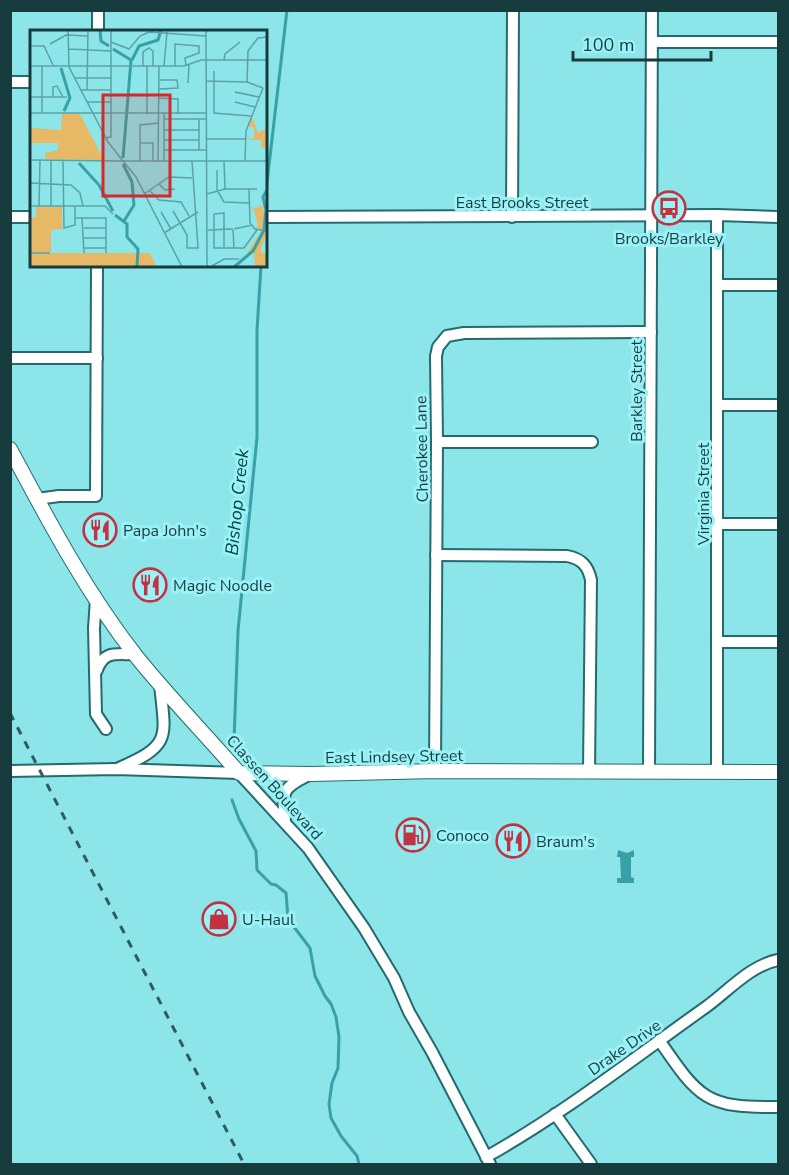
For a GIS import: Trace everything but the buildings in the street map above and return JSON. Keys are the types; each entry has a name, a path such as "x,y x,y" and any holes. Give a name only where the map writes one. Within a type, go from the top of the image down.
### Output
{"main road":[{"name":"Classen Boulevard","path":"10,449 68,555 96,599 135,654 238,773"},
{"name":"East Lindsey Street","path":"238,773 778,772"}],"street":[{"path":"98,10 98,30"},
{"path":"512,217 513,10"},
{"name":"Barkley Street","path":"649,772 652,10"},
{"path":"652,42 778,42"},
{"path":"10,82 30,82"},
{"name":"East Brooks Street","path":"267,217 717,215 778,217"},
{"name":"Virginia Street","path":"717,215 717,772"},
{"path":"10,217 30,217"},
{"path":"37,499 59,496 96,496 97,267"},
{"path":"718,285 778,285"},
{"name":"Cherokee Lane","path":"435,771 436,356 438,347 447,336 464,333 651,332"},
{"path":"10,358 97,358"},
{"path":"717,405 778,405"},
{"path":"437,442 592,442"},
{"path":"718,524 778,524"},
{"path":"436,555 567,556 581,561 586,566 591,580 589,772"},
{"path":"96,599 94,628 96,714 106,729"},
{"path":"717,642 778,642"},
{"path":"96,674 100,661 105,657 135,654"},
{"path":"116,769 152,752 162,738 164,720 160,684"},
{"name":"East Lindsey Street","path":"10,771 116,769 238,773"},
{"name":"Classen Boulevard","path":"238,773 285,820 320,864 364,928 385,961 409,1012 488,1161"},
{"path":"285,820 282,798 284,791 291,784 312,774"},
{"name":"Drake Drive","path":"488,1161 755,970 771,961 778,960"},
{"path":"659,1040 683,1076 703,1095 721,1104 778,1107"},
{"path":"555,1114 591,1164"}],"water":[{"path":"618,850 627,853 634,850 634,857 631,857 631,877 634,878 634,883 617,883 617,878 621,878"}],"waterway":[{"name":"Bishop Creek","path":"267,182 287,10"},
{"name":"Bishop Creek","path":"234,741 238,631 257,437 257,330 261,267"},
{"name":"Bishop Creek","path":"232,800 256,851 257,870 271,884 286,893 288,919 310,948 315,976 336,1017 339,1037 338,1068 332,1083 329,1104 331,1118 341,1136 357,1156 359,1164"}],"railway":[{"path":"10,713 244,1164"}],"place":[{"name":"Brooks/Barkley","path":"669,208"},
{"name":"Papa John's","path":"100,530"},
{"name":"Magic Noodle","path":"150,585"},
{"name":"Conoco","path":"413,835"},
{"name":"Braum's","path":"513,841"},
{"name":"U-Haul","path":"219,919"}]}
